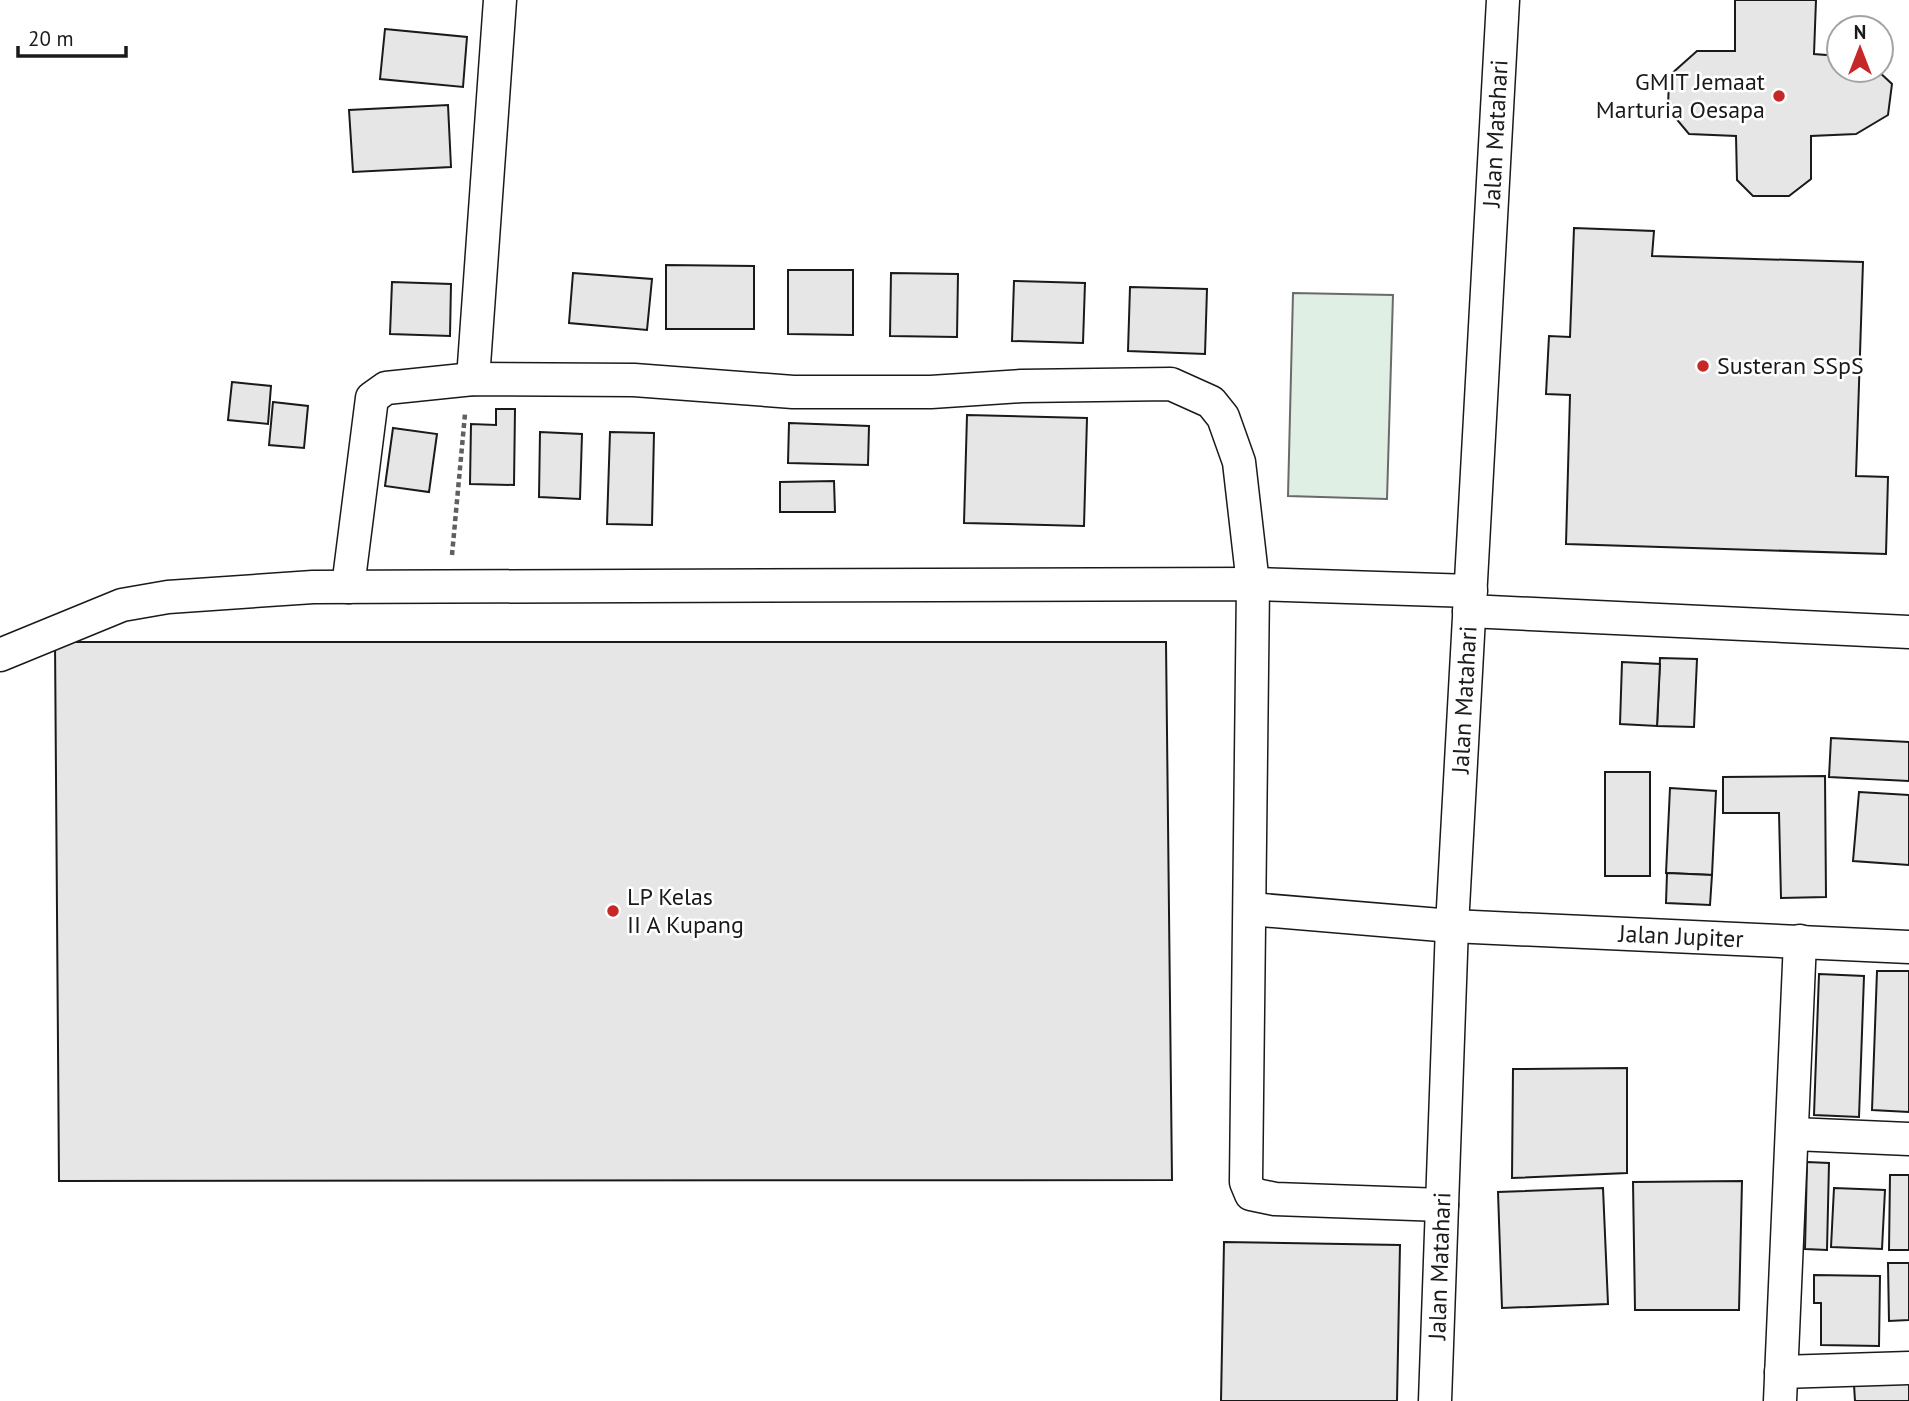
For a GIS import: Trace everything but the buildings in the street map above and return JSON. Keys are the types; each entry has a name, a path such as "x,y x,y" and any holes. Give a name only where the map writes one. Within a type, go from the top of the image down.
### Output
{"street":[{"path":"472,379 500,0"},
{"name":"Jalan Matahari","path":"1435,1401 1452,926 1503,0"},
{"path":"348,587 372,398 386,388 472,379 634,380 793,392 931,392 1022,386 1171,384 1211,402 1223,417 1238,462 1253,584 1246,1182 1251,1194 1275,1199 1442,1205"},
{"path":"0,655 122,605 168,597 348,587 449,589 1253,584 1909,632"},
{"name":"Jalan Jupiter","path":"1250,909 1452,926 1909,947"},
{"path":"1800,941 1794,1134 1780,1387 1909,1367"},
{"path":"1794,1134 1909,1139"}],"path":[{"path":"449,589 463,425 472,379"}],"green space":[{"path":"1293,293 1393,295 1387,499 1288,496"}],"place":[{"name":"GMIT Jemaat Marturia Oesapa","path":"1779,96"},
{"name":"Susteran SSpS","path":"1703,366"},
{"name":"LP Kelas II A Kupang","path":"613,911"}]}
